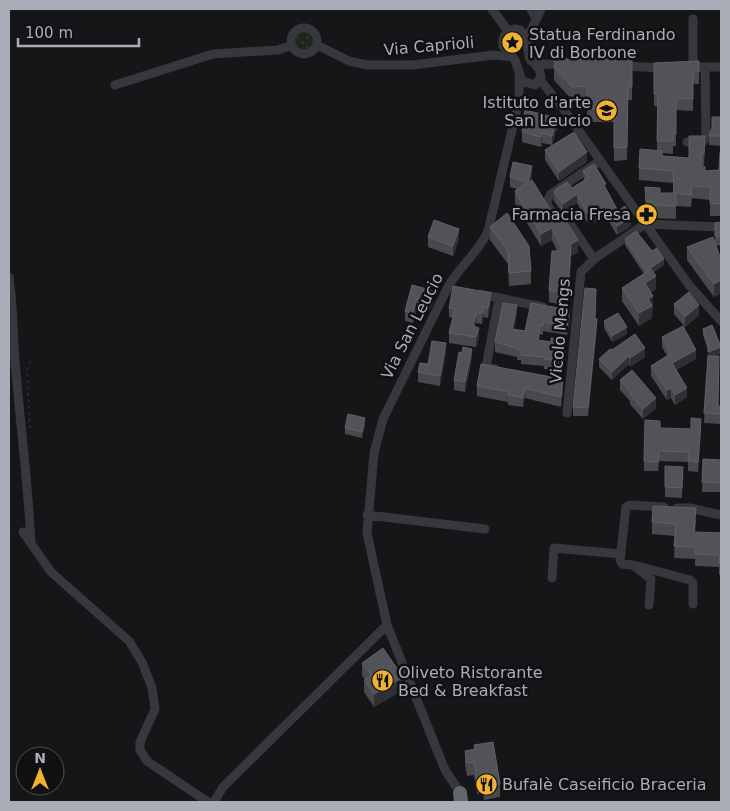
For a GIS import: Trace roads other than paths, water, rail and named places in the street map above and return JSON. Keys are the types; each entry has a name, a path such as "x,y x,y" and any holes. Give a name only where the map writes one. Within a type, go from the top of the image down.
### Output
{"street":[{"path":"492,9 512,30 523,32 527,39"},
{"path":"531,9 536,18"},
{"path":"541,9 527,39 527,52 540,69 540,77 688,284 721,321"},
{"path":"532,60 543,64 568,65 552,67 531,85 520,78 519,68 513,57 503,46 503,40 512,30 536,18"},
{"path":"693,19 693,67"},
{"path":"303,28 310,29 316,34 317,45 312,52 304,54 296,52 292,45 293,34 303,28"},
{"path":"115,85 213,54 278,50 292,45"},
{"name":"Via Caprioli","path":"317,45 349,61 367,65 412,64 487,55 513,57"},
{"name":"Via Caprioli","path":"487,55 503,46"},
{"path":"610,66 721,67"},
{"path":"687,142 703,142 706,137 705,68"},
{"name":"Via San Leucio","path":"462,799 445,770 387,625 366,533 367,515 374,453 383,419 452,288 458,271 484,241 488,231 519,101 520,78"},
{"name":"Via San Leucio","path":"519,101 531,85"},
{"path":"594,259 568,221 558,221 546,203 551,194 600,161"},
{"path":"645,224 721,227"},
{"name":"Vicolo Mengs","path":"568,413 565,381 566,312 581,272 594,259 645,224"},
{"path":"9,277 13,304 15,360 27,475 31,543"},
{"path":"474,292 566,312"},
{"path":"499,298 486,367 504,370"},
{"path":"693,604 693,583 690,580 652,568 622,564 621,554 626,507 630,504 690,508 721,515"},
{"path":"367,515 485,529"},
{"path":"23,532 51,572 129,641 142,662 152,688 156,709 140,742 140,750 148,761 208,802"},
{"path":"552,578 554,548 621,554"},
{"path":"633,565 651,579 650,604"},
{"path":"214,802 223,787 387,625"}],"place":[{"name":"Statua Ferdinando IV di Borbone","path":"513,43"},
{"name":"Istituto d'arte San Leucio","path":"607,111"},
{"name":"Farmacia Fresa","path":"647,214"},
{"name":"Oliveto Ristorante Bed & Breakfast","path":"382,681"},
{"name":"Bufalè Caseificio Braceria","path":"486,784"}]}
